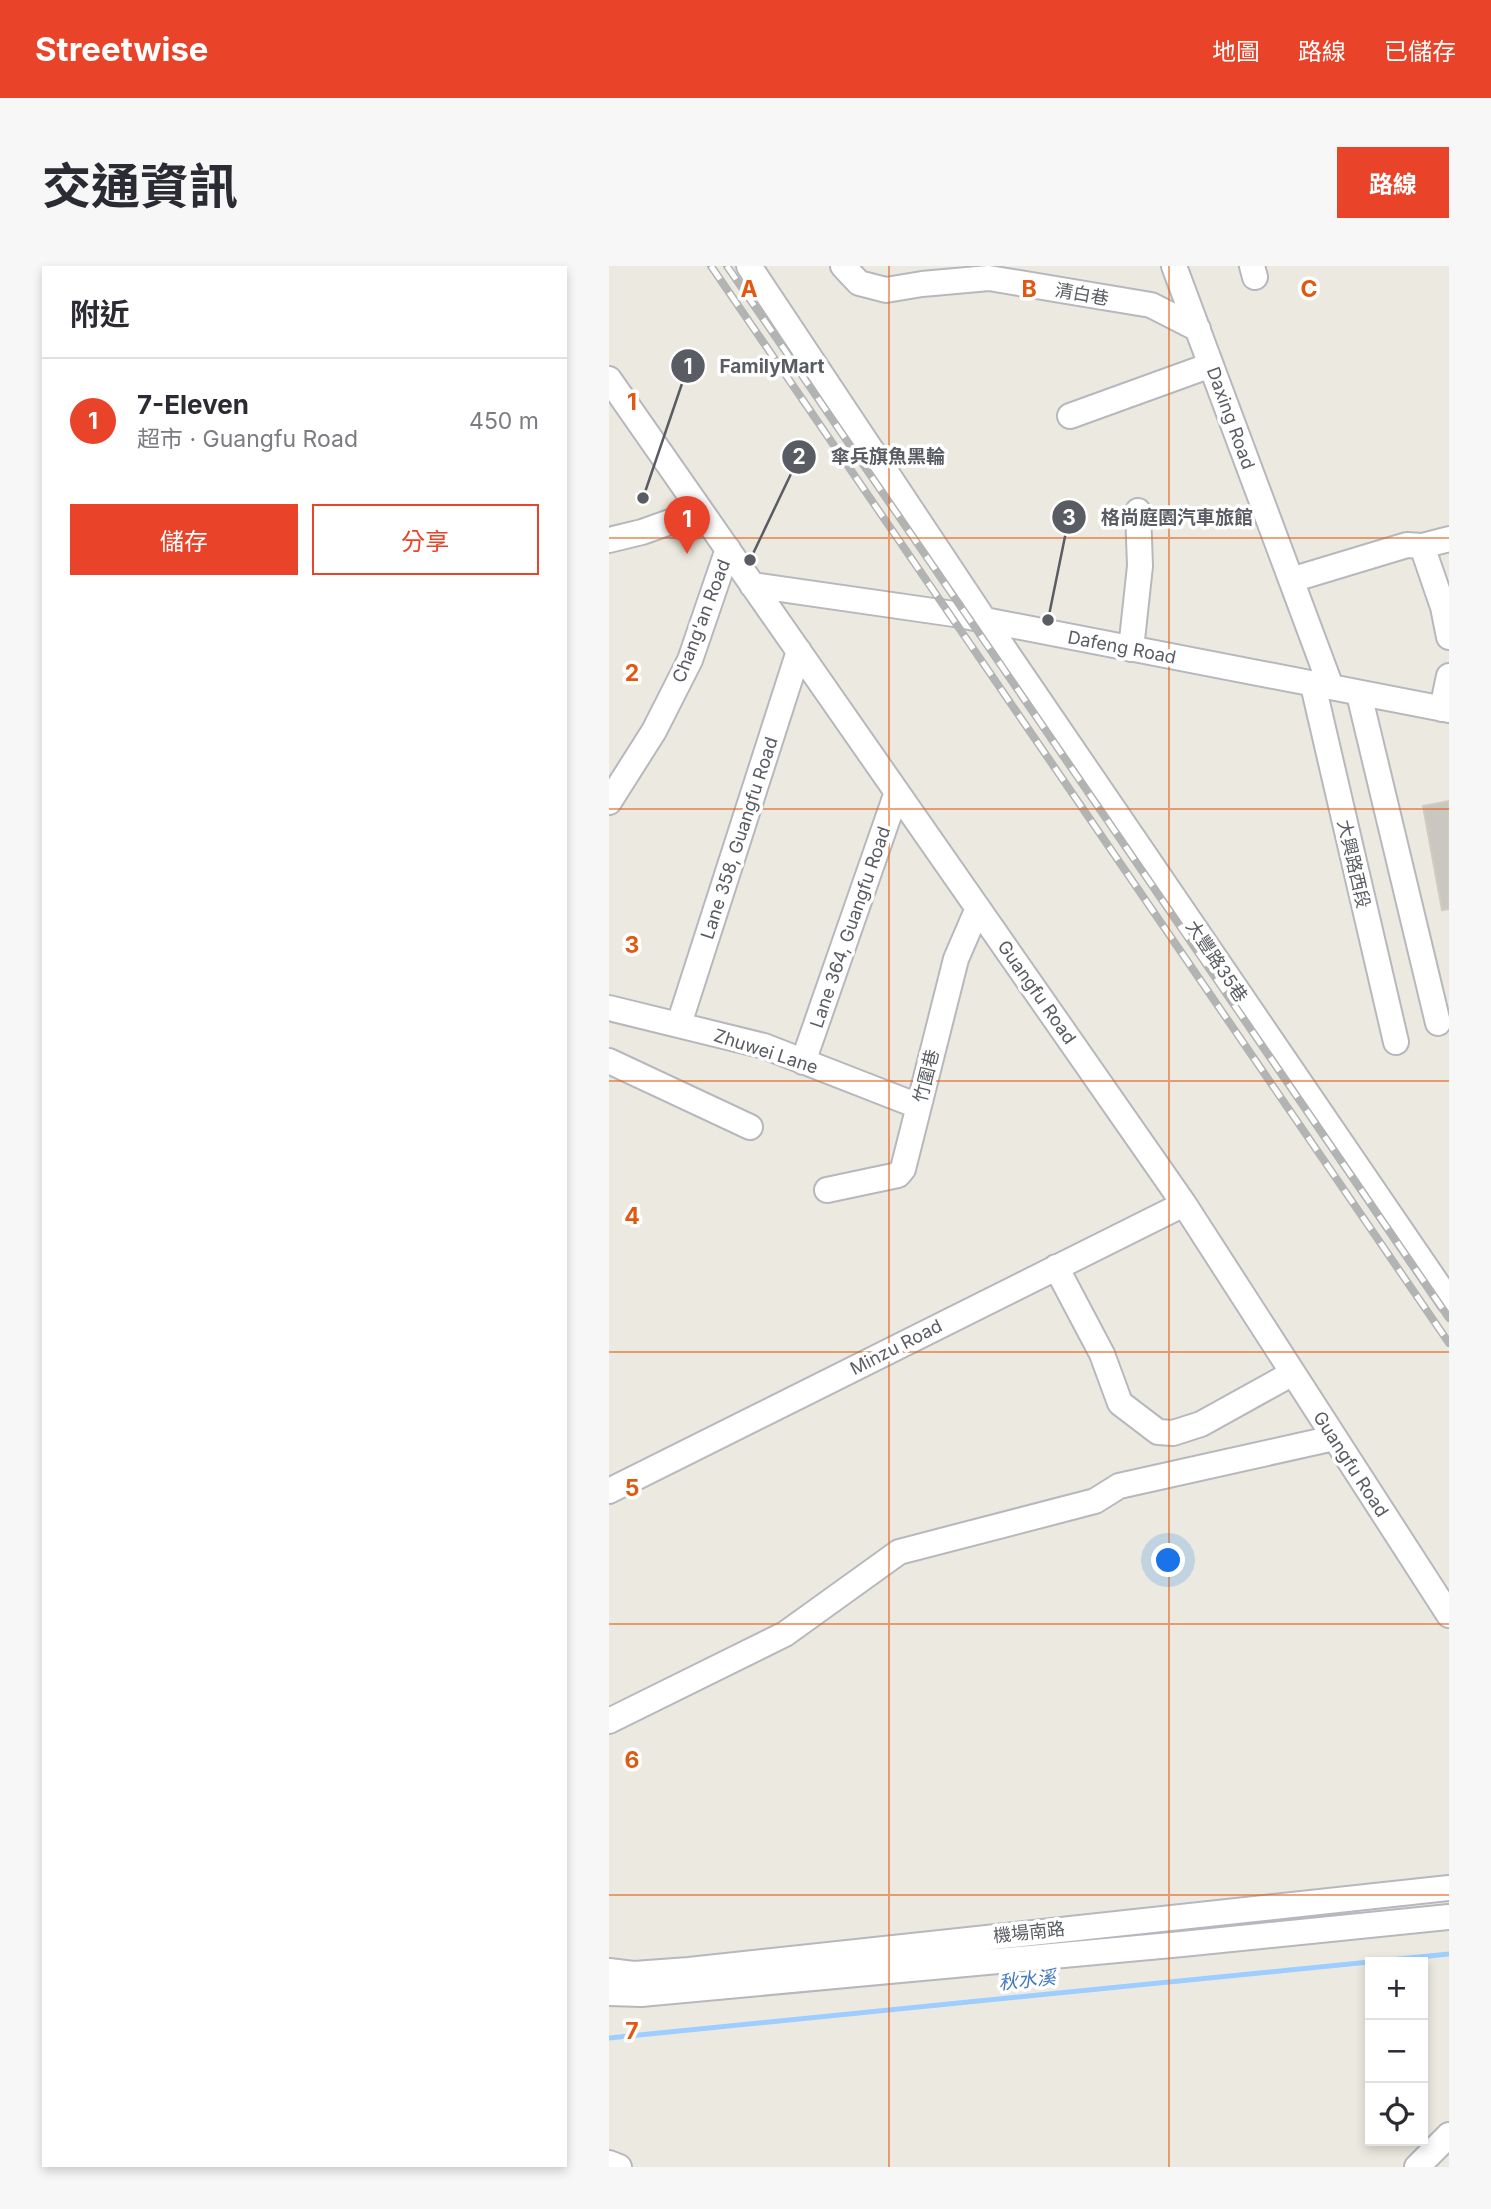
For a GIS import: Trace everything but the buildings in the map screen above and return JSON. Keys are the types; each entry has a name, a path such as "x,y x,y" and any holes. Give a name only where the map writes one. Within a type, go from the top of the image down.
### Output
{"street":[{"name":"大豐路35巷","path":"749,266 985,621 1449,1301"},
{"name":"清白巷","path":"843,266 859,283 886,290 989,278 1151,305 1198,328"},
{"name":"Daxing Road","path":"1174,266 1291,580 1322,686"},
{"path":"1070,416 1211,365"},
{"name":"Guangfu Road","path":"609,379 1184,1204 1449,1615"},
{"path":"1131,649 1140,566 1137,510"},
{"path":"609,540 642,532 701,511"},
{"path":"1291,580 1407,545 1422,546 1449,539"},
{"path":"1422,546 1443,607 1449,637"},
{"name":"Chang'an Road","path":"609,802 654,731 690,660 728,549"},
{"name":"Dafeng Road","path":"753,585 985,621 1446,710"},
{"name":"Lane 358, Guangfu Road","path":"679,1024 799,651"},
{"path":"1446,710 1449,676"},
{"name":"大興路西段","path":"1322,686 1396,1042"},
{"path":"1359,694 1438,1023"},
{"name":"Lane 364, Guangfu Road","path":"803,1062 897,792"},
{"name":"竹圍巷","path":"827,1190 898,1175 904,1169 956,959 978,908"},
{"name":"Zhuwei Lane","path":"609,1008 764,1046 918,1107"},
{"path":"609,1061 750,1127"},
{"name":"Minzu Road","path":"609,1491 1184,1204"},
{"path":"1056,1268 1102,1354 1120,1403 1158,1432 1173,1433 1201,1424 1293,1373"},
{"path":"609,1721 785,1634 899,1552 1095,1501 1119,1486 1334,1438"},
{"name":"機場南路","path":"609,1971 633,1974 688,1970 1449,1888"},
{"name":"機場南路","path":"609,1993 641,1994 1449,1917"},
{"path":"1417,2167 1449,2135"},
{"path":"609,2163 619,2167"}],"waterway":[{"name":"秋水溪","path":"609,2038 1449,1954"}],"railway":[{"path":"711,266 1449,1343"},
{"path":"727,266 1449,1318"}],"place":[{"name":"FamilyMart","path":"643,498"},
{"name":"7-Eleven","path":"687,554"},
{"name":"傘兵旗魚黑輪","path":"750,560"},
{"name":"格尚庭園汽車旅館","path":"1048,620"}]}
